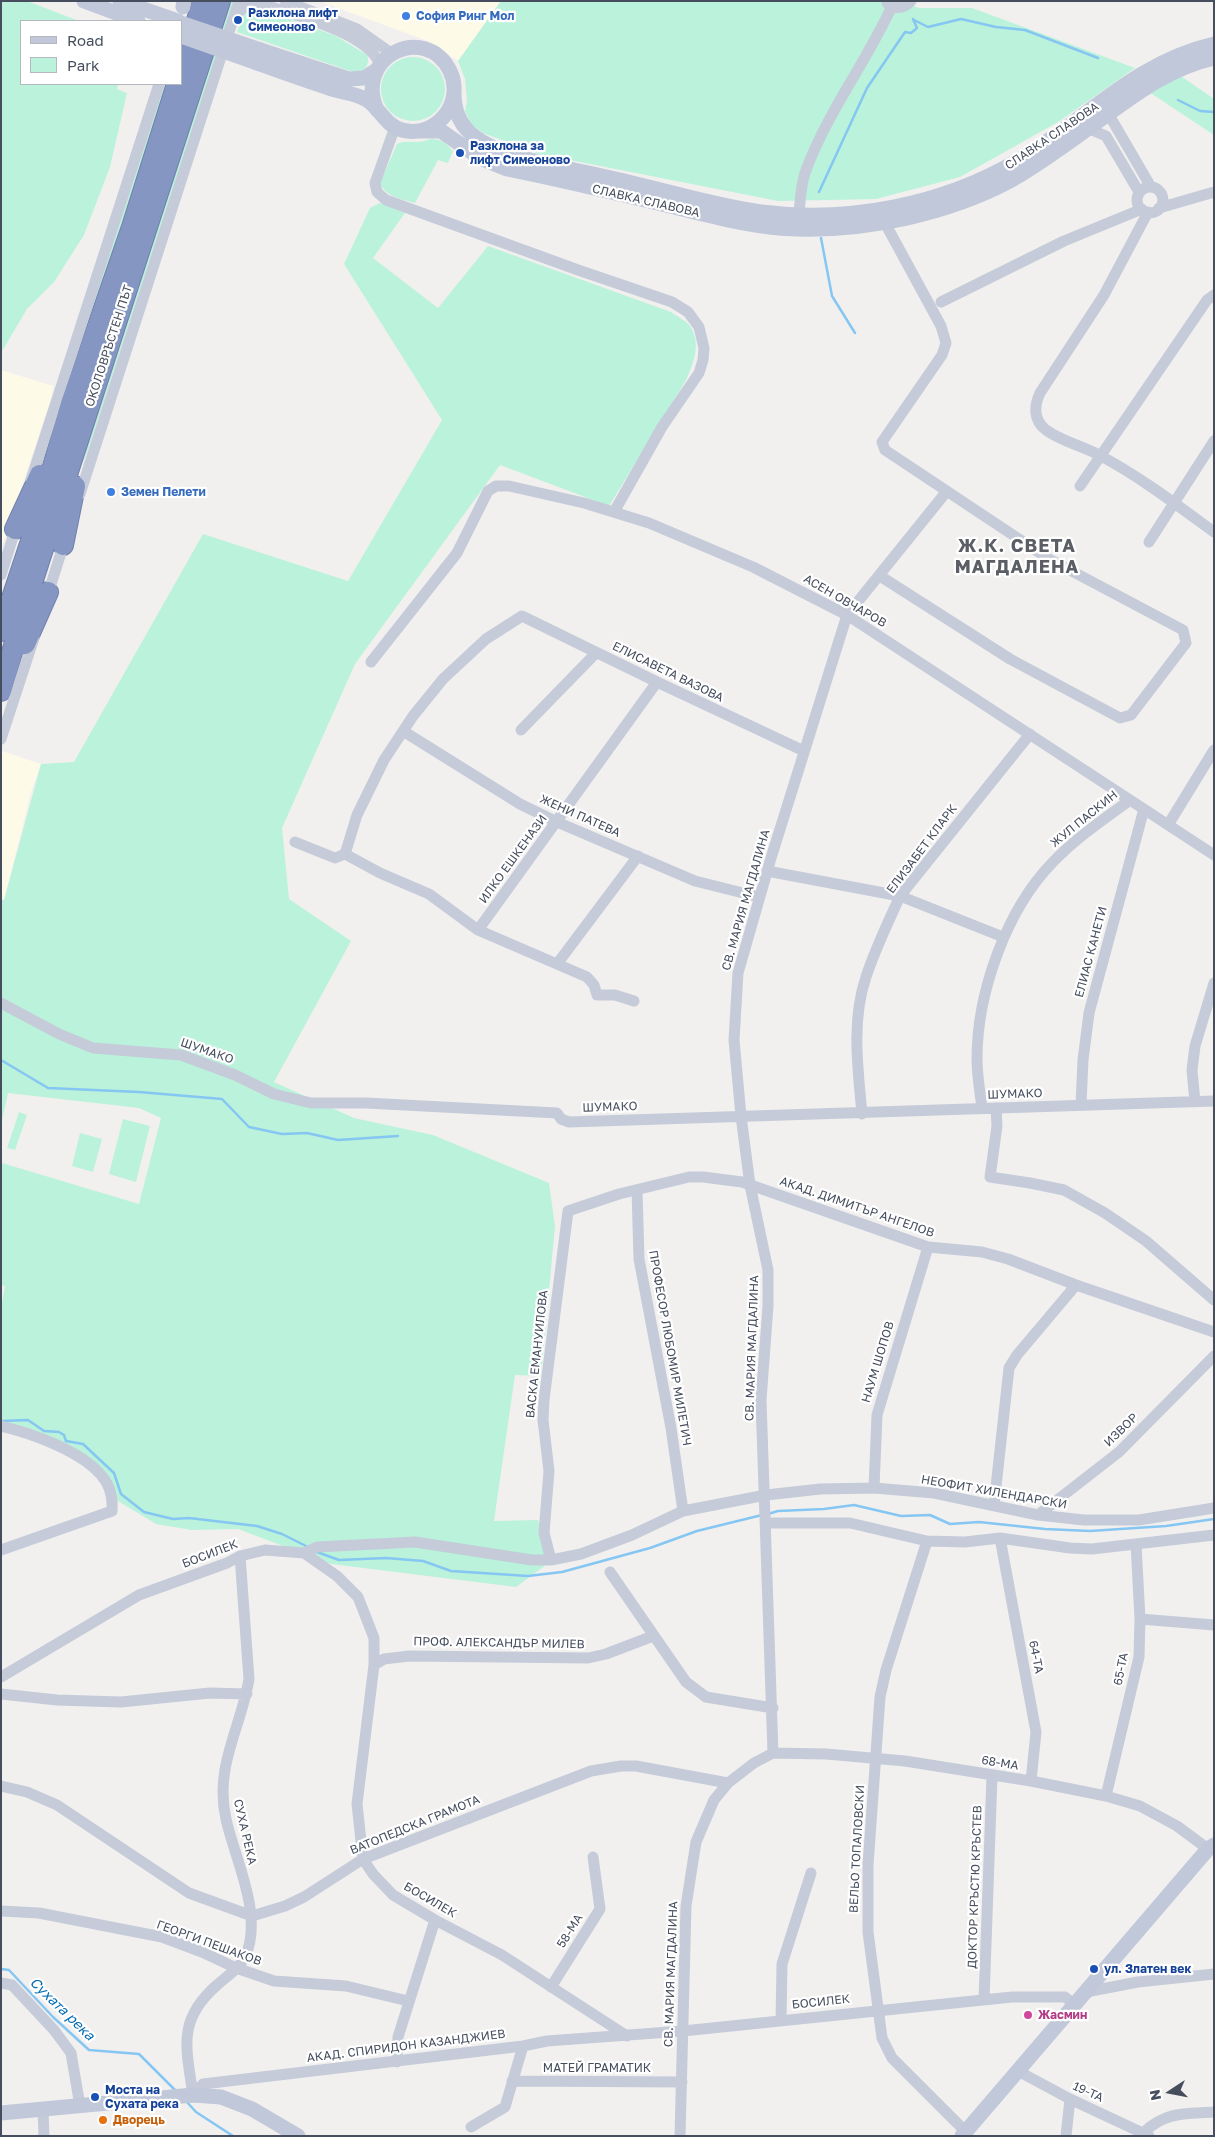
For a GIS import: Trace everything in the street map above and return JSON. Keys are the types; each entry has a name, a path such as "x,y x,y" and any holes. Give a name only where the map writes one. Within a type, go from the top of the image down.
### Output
{"highway":[{"path":"182,67 203,1"},
{"name":"ОКОЛОВРЪСТЕН ПЪТ","path":"1,691 31,586 220,1"},
{"name":"ОКОЛОВРЪСТЕН ПЪТ","path":"1,631 34,532 71,404 132,227 177,85"},
{"path":"63,545 95,388"},
{"path":"16,529 71,404"},
{"path":"1,698 48,592"}],"street":[{"path":"84,1 139,17 182,12 259,56 333,90 366,99 382,117 395,127 419,131 434,125 446,114 453,99 452,75 437,56 429,51 415,48 398,50 391,53 378,68 364,78 349,79 259,56 182,36"},
{"path":"120,1 139,17"},
{"path":"1,739 238,1"},
{"path":"285,1 357,29 391,53"},
{"path":"798,222 805,175 855,71 879,34 889,4 902,7 911,1"},
{"path":"234,18 248,4 262,4 353,38 370,50 378,68 371,87 377,110"},
{"name":"СЛАВКА СЛАВОВА","path":"419,131 441,131 480,158 507,169 737,222 798,222 920,215 984,194 1032,167 1083,132 1123,85 1146,70 1187,52 1214,44"},
{"name":"СЛАВКА СЛАВОВА","path":"883,216 918,201 978,181 1026,156 1105,108 1143,88 1191,64 1214,58"},
{"path":"1,575 159,85"},
{"name":"СЛАВКА СЛАВОВА","path":"454,91 454,104 460,121 473,135 487,144 510,154 798,222"},
{"path":"1105,108 1151,187"},
{"path":"395,127 375,183 377,192 386,200 672,302 688,312 699,327 704,348 699,373 662,428 614,512"},
{"path":"1083,132 1092,130 1106,136 1139,192 1137,199 1150,210"},
{"path":"1139,192 1151,187 1157,189 1162,196 1161,205 1150,210 1104,295 1040,393 1035,406 1037,418 1046,430 1100,455 1175,503 1214,532"},
{"path":"941,302 1064,241 1150,210 1214,192"},
{"path":"1162,196 1186,200"},
{"path":"880,576 1010,659 1120,718 1131,715 1186,643 1184,630 1049,559 885,450 882,442 942,355 946,343 941,326 883,216"},
{"path":"1080,486 1207,300 1214,295"},
{"path":"1149,542 1214,441"},
{"name":"АСЕН ОВЧАРОВ","path":"371,662 457,552 488,491 496,486 526,488 649,523 753,567 847,615 1214,855"},
{"name":"СВ. МАРИЯ МАГДАЛИНА","path":"680,2136 686,1906 696,1842 714,1800 728,1783 754,1763 773,1753 767,1523 761,1400 768,1306 768,1270 750,1185 741,1116 734,1040 738,973 759,897 847,615 947,491"},
{"name":"ЕЛИСАВЕТА ВАЗОВА","path":"404,731 443,680 486,638 522,616 804,751"},
{"path":"521,730 596,653"},
{"name":"ИЛКО ЕШКЕНАЗИ","path":"478,930 657,682"},
{"path":"295,842 336,858 345,854 357,815 384,760 404,731"},
{"name":"ЖЕНИ ПАТЕВА","path":"404,731 520,804 557,822 695,881 759,897"},
{"name":"ЕЛИЗАБЕТ КЛАРК","path":"862,1114 856,1054 858,1014 865,978 900,896 1030,734"},
{"path":"1168,825 1214,750"},
{"name":"ЖУЛ ПАСКИН","path":"982,1108 976,1062 978,1035 988,982 1003,937 1030,891 1053,862 1092,827 1130,800"},
{"name":"ЕЛИАС КАНЕТИ","path":"1082,1105 1083,1060 1089,1013 1144,809"},
{"path":"345,854 380,873 430,894 478,930 587,978 594,985 597,995 615,995 634,1001"},
{"path":"557,964 638,856"},
{"path":"767,871 900,896 1003,937"},
{"path":"1195,1102 1192,1070 1195,1046 1214,984"},
{"name":"ШУМАКО","path":"1,1003 59,1034 93,1048 181,1054 235,1075 269,1092 311,1104 374,1104 557,1113 561,1119 569,1122 862,1114 982,1108 1214,1101"},
{"path":"996,1108 996,1126 990,1177 1064,1190 1105,1213 1146,1241 1214,1300"},
{"name":"АКАД. ДИМИТЪР АНГЕЛОВ","path":"568,1211 602,1199 676,1180 703,1177 732,1180 928,1247 982,1252 1008,1258 1076,1286 1214,1332"},
{"name":"ПРОФЕСОР ЛЮБОМИР МИЛЕТИЧ","path":"637,1190 639,1258 671,1428 683,1511"},
{"name":"ВАСКА ЕМАНУИЛОВА","path":"551,1560 544,1533 548,1471 543,1420 568,1211"},
{"name":"НАУМ ШОПОВ","path":"874,1488 877,1415 928,1247"},
{"path":"994,1506 1009,1368 1016,1355 1076,1286"},
{"name":"ИЗВОР","path":"1038,1515 1119,1452 1214,1356"},
{"path":"1,1426 50,1442 76,1455 101,1475 113,1498 112,1511 1,1550"},
{"name":"НЕОФИТ ХИЛЕНДАРСКИ","path":"304,1553 317,1547 415,1542 532,1560 551,1560 581,1554 632,1535 683,1511 766,1495 820,1489 874,1488 934,1493 1038,1515 1084,1520 1139,1520 1214,1508"},
{"path":"767,1523 850,1523 927,1540 965,1542 1000,1538 1070,1548 1092,1549 1214,1535"},
{"name":"64-ТА","path":"1000,1538 1036,1732 1031,1781"},
{"name":"ВЕЛЬО ТОПАЛОВСКИ","path":"927,1540 886,1670 880,1698 868,1864 868,1932 876,2010 882,2038 892,2058 964,2134"},
{"name":"65-ТА","path":"1106,1796 1139,1657 1140,1619 1136,1544"},
{"name":"БОСИЛЕК","path":"1,1677 140,1595 227,1563 240,1556 265,1550 304,1553"},
{"path":"304,1553 337,1576 358,1597 374,1638 374,1665 357,1804 363,1859"},
{"name":"СУХА РЕКА","path":"193,2095 185,2042 191,2015 206,1994 236,1968 246,1956 251,1934 252,1916 225,1818 222,1788 226,1758 247,1694 249,1679 240,1556"},
{"path":"610,1572 686,1682 706,1697 773,1708"},
{"path":"1140,1619 1214,1625"},
{"name":"ПРОФ. АЛЕКСАНДЪР МИЛЕВ","path":"374,1665 384,1659 409,1656 588,1658 606,1654 653,1636"},
{"path":"1,1694 57,1700 121,1702 210,1694 247,1694"},
{"name":"68-МА","path":"773,1753 826,1754 905,1761 1031,1781 1106,1796 1140,1806 1211,1847"},
{"name":"ВАТОПЕДСКА ГРАМОТА","path":"252,1916 285,1906 363,1859 591,1771 621,1766 636,1766 728,1783"},
{"name":"ДОКТОР КРЪСТЮ КРЪСТЕВ","path":"984,2000 992,1776"},
{"path":"1,1786 27,1792 57,1805 189,1893 252,1916"},
{"path":"964,2134 1211,1847"},
{"name":"58-МА","path":"551,1987 600,1909 593,1857"},
{"name":"БОСИЛЕК","path":"363,1859 373,1874 393,1895 435,1920 502,1955 626,2036 984,2000 1065,1996 1075,2005"},
{"path":"781,2021 782,1964 812,1873"},
{"name":"ГЕОРГИ ПЕШАКОВ","path":"1,1911 39,1913 162,1937 202,1952 236,1968 274,1981 346,1986 408,2001"},
{"path":"397,2062 398,2037 435,1920"},
{"path":"1086,1992 1138,1982 1214,1974"},
{"path":"1,1984 12,1985 54,2030 71,2053 80,2106"},
{"name":"АКАД. СПИРИДОН КАЗАНДЖИЕВ","path":"193,2095 203,2084 397,2062 523,2046 547,2041 626,2036"},
{"path":"471,2127 504,2107 523,2046"},
{"name":"19-ТА","path":"1018,2071 1070,2099 1146,2134"},
{"name":"МАТЕЙ ГРАМАТИК","path":"512,2081 682,2082"},
{"path":"1,2113 193,2095 221,2097 252,2109 298,2136"},
{"path":"1066,2136 1070,2099"},
{"path":"43,2109 44,2136"},
{"path":"1146,2134 1156,2121 1173,2115 1214,2112"}],"shaded area":[{"path":"319,1 501,1 458,61 428,41"},
{"path":"1,370 53,386 52,395 1,549"},
{"path":"2,751 41,764 31,792 4,900 1,899"}],"green space":[{"path":"1,1 27,1 76,20 20,20 20,85 118,85 117,89 127,93 110,167 84,235 54,282 27,309 1,353"},
{"path":"230,1 234,1 82,469 93,424"},
{"path":"501,1 900,1 919,8 972,8 1135,68 1058,122 960,177 876,199 778,201 539,154 483,133 471,124 465,111 467,101 465,79 458,61"},
{"path":"254,9 264,10 336,36 367,55 368,60 365,68 361,71 350,71 237,32 245,13"},
{"path":"407,57 419,57 436,66 443,77 445,89 443,101 436,112 419,121 407,121 395,116 386,107 381,95 381,83 386,71 395,62"},
{"path":"1175,72 1214,99 1214,135 1143,88"},
{"path":"163,85 167,85 59,418 45,453"},
{"path":"430,139 443,142 453,151 448,163 438,160 415,203 394,197 380,183 397,144 421,142"},
{"path":"380,203 405,213 373,258 438,308 488,246 671,312 689,324 694,333 696,347 691,369 685,382 609,506 500,465 355,664 282,828 289,899 351,941 274,1082 354,1118 433,1135 549,1183 555,1226 541,1376 515,1375 494,1521 538,1520 554,1559 516,1587 331,1564 238,1529 192,1530 156,1524 113,1498 101,1475 76,1455 7,1427 1,1419 1,1308 5,1286 1,1285 2,1163 139,1204 161,1118 139,1108 8,1093 1,1125 1,899 4,900 41,764 74,762 203,534 348,581 442,420 344,264 370,208"},
{"path":"19,1112 27,1115 15,1150 7,1148"},
{"path":"123,1119 150,1126 136,1182 109,1174"},
{"path":"80,1133 102,1139 93,1172 72,1166"}],"waterway":[{"path":"819,192 867,88 905,32 911,33 917,28 913,19"},
{"path":"914,20 928,27 961,19 996,27 1025,30 1098,58"},
{"path":"1178,100 1200,111 1214,112"},
{"path":"821,238 832,296 855,333"},
{"path":"1,1060 48,1088 139,1092 222,1099 249,1127 282,1134 307,1133 338,1140 398,1136"},
{"path":"2,1421 28,1420 44,1431 59,1432 64,1435 66,1441 83,1444 114,1473 121,1494 144,1512 173,1519 189,1518 257,1526 282,1534 308,1547"},
{"path":"768,1514 778,1511 824,1509 854,1505 901,1516 930,1515 950,1524 979,1522 1045,1529 1090,1531 1166,1526 1214,1519"},
{"path":"317,1552 339,1560 386,1558 423,1561 451,1571 528,1576 562,1572 650,1548 697,1531 762,1515"},
{"name":"Сухата река","path":"1,1969 9,1970 53,2017 89,2050 139,2054 175,2090"},
{"name":"Сухата река","path":"186,2101 196,2112 233,2136"}],"place":[{"name":"София Ринг Мол","path":"406,16"},
{"name":"Разклона лифт Симеоново","path":"238,20"},
{"name":"Разклона за лифт Симеоново","path":"460,153"},
{"name":"Земен Пелети","path":"111,492"},
{"name":"ул. Златен век","path":"1094,1969"},
{"name":"Жасмин","path":"1028,2015"},
{"name":"Моста на Сухата река","path":"95,2097"},
{"name":"Дворець","path":"103,2120"}],"district":[{"name":"Ж.К. СВЕТА МАГДАЛЕНА","path":"1017,556"}]}
